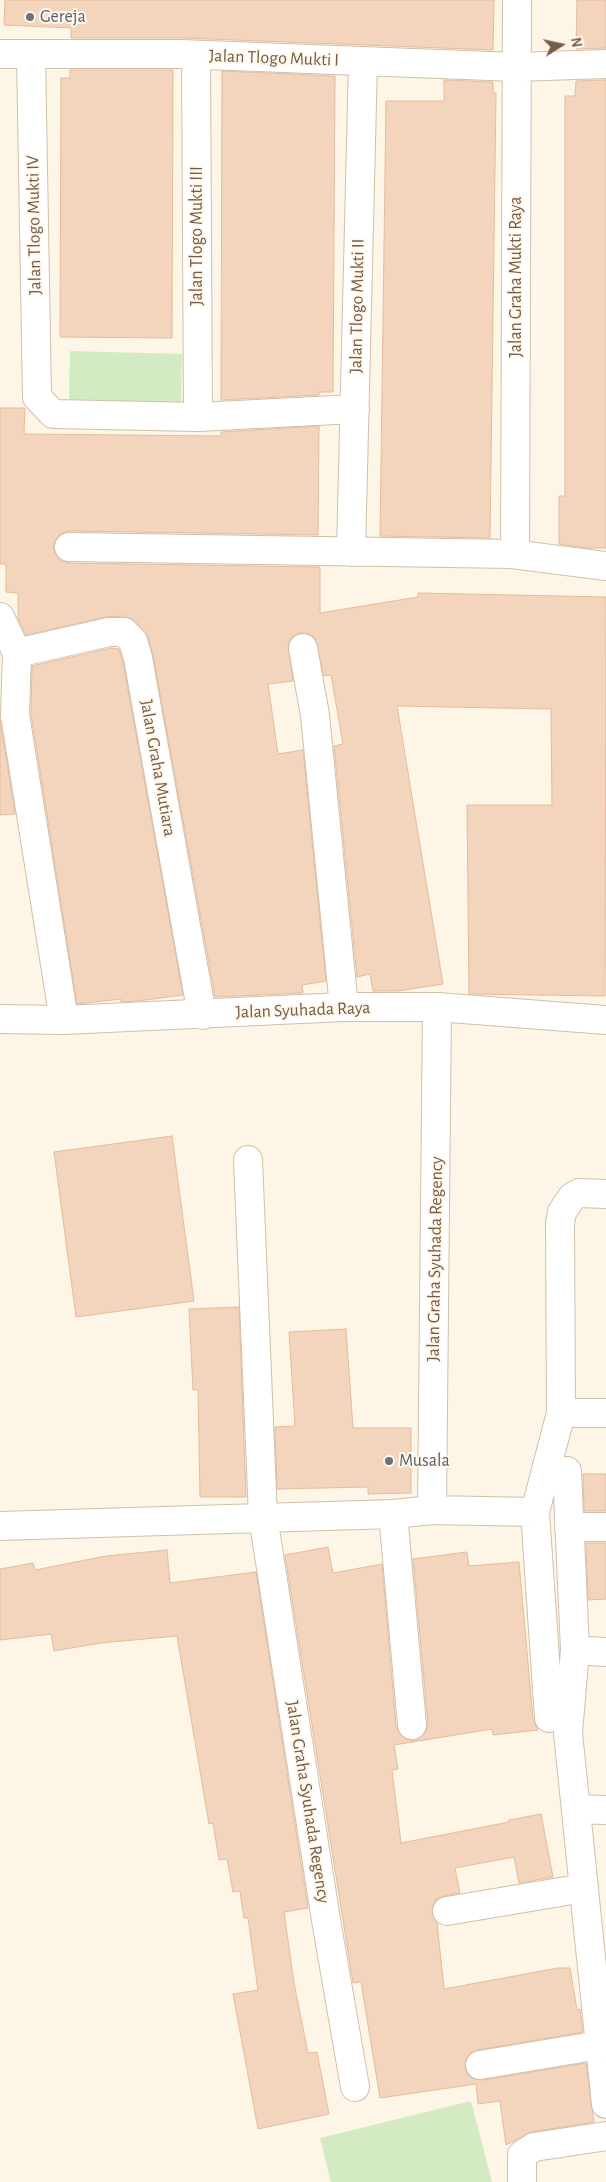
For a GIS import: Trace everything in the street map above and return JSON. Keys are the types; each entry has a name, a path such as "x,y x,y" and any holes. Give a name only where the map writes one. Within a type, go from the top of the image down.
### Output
{"street":[{"name":"Jalan Graha Mukti Raya","path":"515,554 517,0"},
{"name":"Jalan Tlogo Mukti I","path":"0,54 196,55 516,67 606,64"},
{"name":"Jalan Tlogo Mukti IV","path":"31,54 37,396 53,414 198,417"},
{"name":"Jalan Tlogo Mukti III","path":"196,55 198,417"},
{"name":"Jalan Tlogo Mukti II","path":"351,552 364,61"},
{"path":"198,417 355,408"},
{"path":"69,547 515,554 606,566"},
{"path":"0,617 17,653 15,715 64,1020"},
{"name":"Jalan Graha Mutiara","path":"17,653 109,632 124,632 133,641 138,658 202,1015"},
{"path":"303,648 316,725 344,1007"},
{"name":"Jalan Syuhada Raya","path":"0,1019 64,1020 344,1007 437,1008 606,1020"},
{"name":"Jalan Graha Syuhada Regency","path":"432,1510 437,1008"},
{"name":"Jalan Graha Syuhada Regency","path":"248,1160 263,1518 326,1920 355,2086"},
{"path":"549,1718 535,1512 561,1413 560,1223 562,1212 572,1197 579,1193 606,1194"},
{"path":"561,1413 606,1413"},
{"path":"567,1471 575,1650 568,1733 606,2104"},
{"path":"0,1526 393,1514 432,1510 535,1512"},
{"path":"393,1514 412,1726"},
{"path":"569,1527 606,1527"},
{"path":"575,1650 606,1652"},
{"path":"576,1809 606,1810"},
{"path":"447,1911 584,1888"},
{"path":"480,2065 600,2045"},
{"path":"522,2182 522,2155 534,2147 606,2136"}],"green space":[{"path":"70,351 182,354 181,403 69,401"},
{"path":"471,2101 492,2182 331,2182 320,2138"}],"building":[{"path":"5,0 494,0 493,50 182,38 71,38 71,28 4,25"},
{"path":"577,0 606,0 606,48 576,49"},
{"path":"70,70 173,70 172,338 60,337 61,78 70,78"},
{"path":"222,71 335,76 333,392 319,392 319,395 221,400"},
{"path":"444,80 493,82 493,93 496,93 490,538 380,536 386,101 444,101"},
{"path":"606,80 606,548 587,548 559,544 559,496 565,496 565,96 575,96 576,81"},
{"path":"0,408 25,408 24,434 221,436 221,432 319,426 318,535 69,531 61,534 53,546 55,554 61,561 69,563 320,567 320,613 418,597 418,593 606,597 605,996 469,994 467,805 552,805 551,709 397,706 443,984 398,991 373,991 370,974 357,977 334,746 343,744 331,675 324,676 315,638 309,634 301,633 293,636 288,643 293,681 268,684 278,754 303,750 326,981 302,985 303,993 215,997 153,655 148,637 135,621 124,616 106,617 26,635 18,618 18,593 6,592 6,564 0,564"},
{"path":"111,648 119,649 123,662 183,995 138,1001 121,1002 121,999 77,1004 31,714 32,666"},
{"path":"0,720 15,814 0,815"},
{"path":"172,1136 194,1301 76,1317 54,1152"},
{"path":"239,1307 246,1497 200,1497 198,1390 193,1390 189,1309"},
{"path":"346,1329 353,1428 411,1428 411,1493 368,1494 368,1487 277,1489 275,1427 295,1426 289,1332"},
{"path":"583,1474 606,1474 606,1511 584,1511"},
{"path":"586,1543 606,1543 606,1599 588,1600"},
{"path":"328,1547 333,1573 382,1564 396,1726 400,1734 406,1739 413,1741 421,1737 426,1731 428,1724 413,1559 467,1552 469,1566 519,1562 533,1719 538,1730 493,1735 492,1729 394,1745 398,1769 392,1770 401,1843 541,1814 553,1877 519,1883 514,1857 455,1868 460,1893 437,1899 433,1905 432,1913 437,1922 444,1989 558,1968 570,1968 577,2010 580,2009 583,2032 477,2050 470,2053 466,2059 465,2068 468,2075 474,2079 483,2080 586,2063 594,2122 532,2132 506,2145 500,2101 478,2104 476,2084 380,2098 361,1982 353,1983 285,1555"},
{"path":"167,1550 170,1583 256,1572 308,1908 284,1912 294,1983 308,2053 317,2052 329,2114 258,2129 233,1994 258,1990 248,1918 244,1918 240,1891 233,1892 227,1859 219,1860 213,1823 209,1824 177,1636 101,1643 54,1651 51,1634 0,1640 0,1569 33,1563 35,1570 106,1556"}],"place":[{"name":"Gereja","path":"30,17"},
{"name":"Musala","path":"389,1461"}]}
